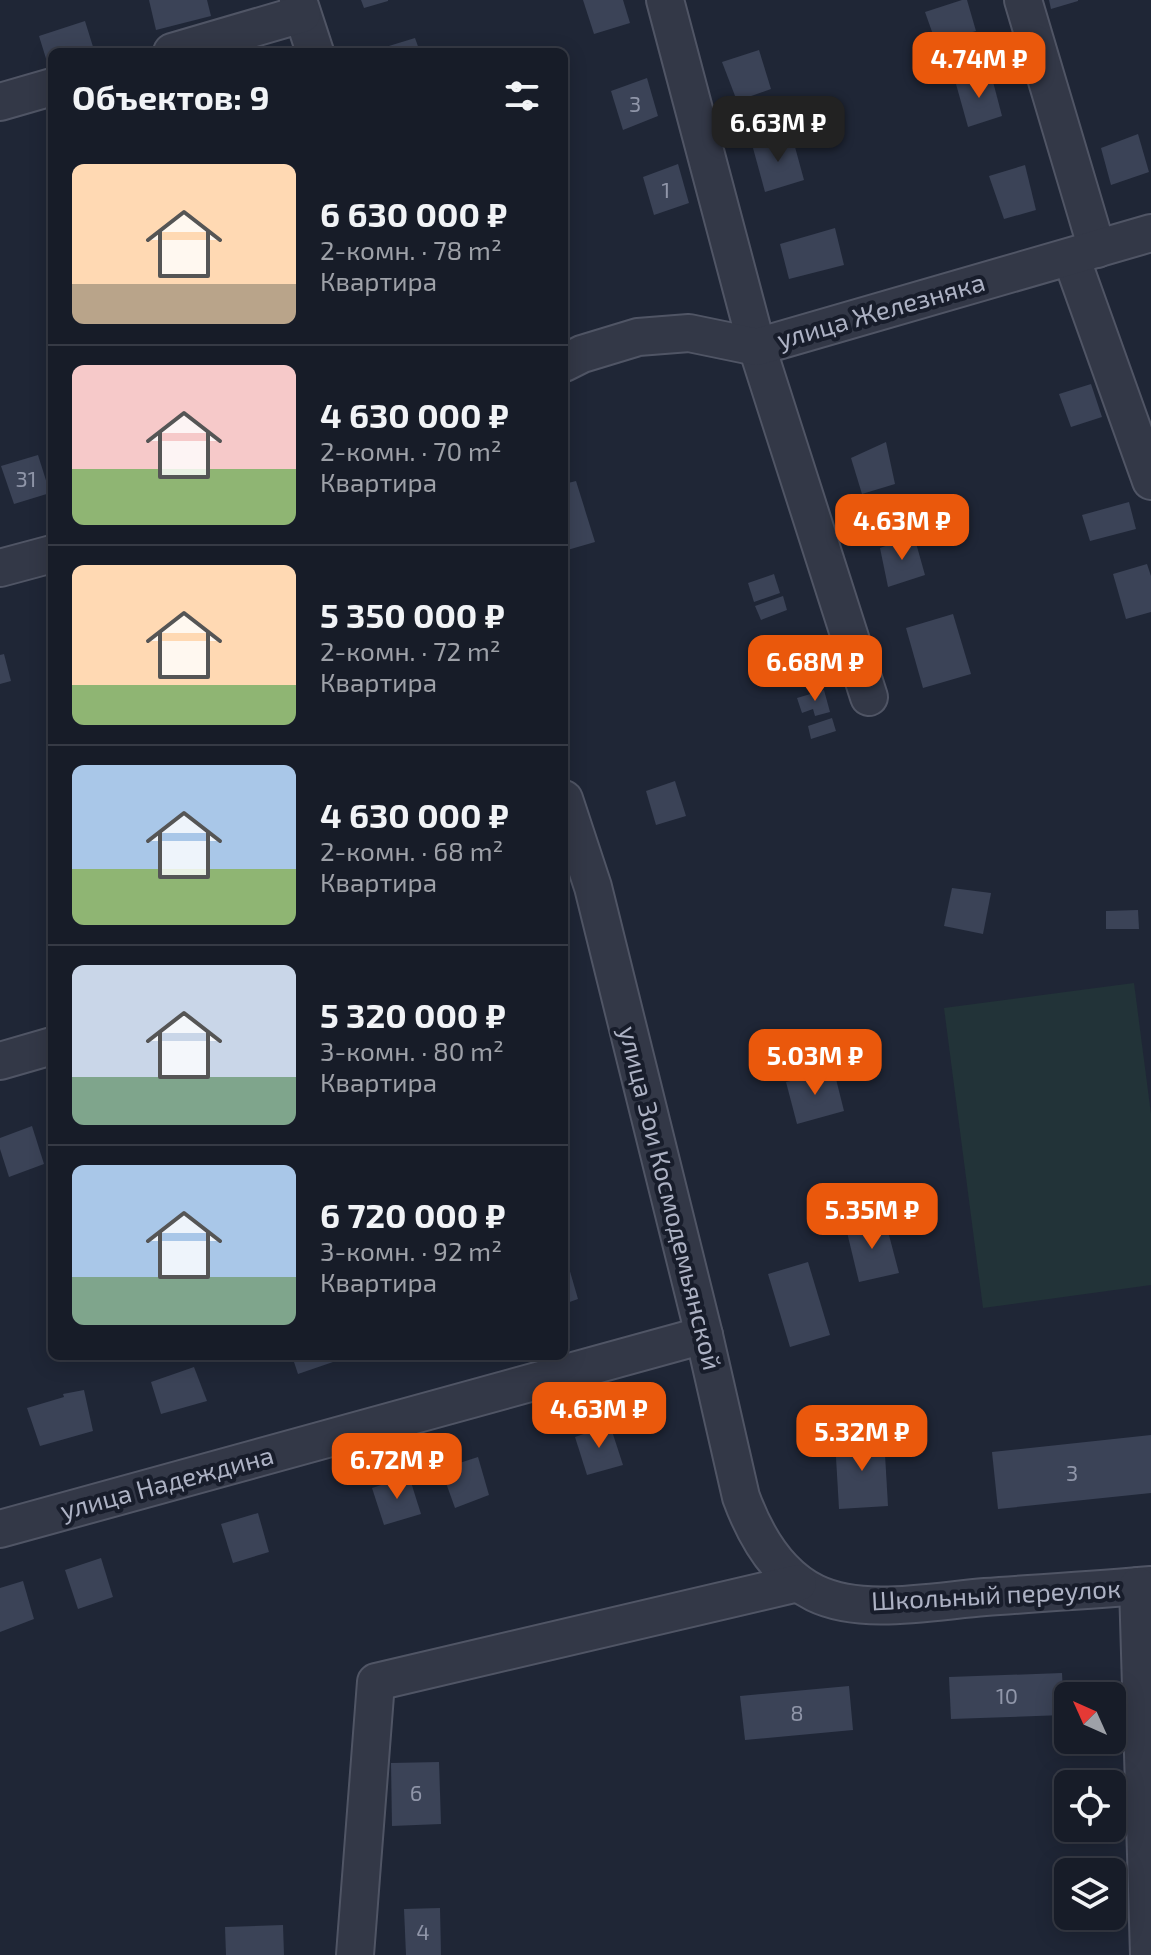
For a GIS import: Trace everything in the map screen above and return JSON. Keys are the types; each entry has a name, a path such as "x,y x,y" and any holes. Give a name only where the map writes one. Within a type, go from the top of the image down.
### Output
{"street":[{"path":"665,0 757,347 869,697"},
{"path":"1023,0 1084,253 1151,481"},
{"path":"183,48 300,7 314,48"},
{"path":"0,102 48,88"},
{"name":"улица Железняка","path":"568,361 638,337 689,333 757,347 1151,233"},
{"path":"0,568 48,555"},
{"name":"улица Зои Космодемьянской","path":"568,824 579,891 704,1335 741,1497 769,1553 798,1583"},
{"path":"0,1061 48,1047"},
{"name":"улица Надеждина","path":"0,1529 704,1335"},
{"path":"355,1955 376,1682 798,1583"},
{"name":"Школьный переулок","path":"798,1583 817,1594 876,1605 1144,1586"},
{"path":"1144,1586 1149,1955"}],"shaded area":[{"path":"1134,983 1151,1114 1151,1285 983,1308 944,1008"}],"building":[{"path":"149,0 207,0 211,16 156,30"},
{"path":"361,0 388,0 388,1 364,8"},
{"path":"583,0 623,0 630,23 594,34"},
{"path":"967,0 976,31 936,43 925,12"},
{"path":"1049,0 1078,0 1078,1 1051,9"},
{"path":"85,21 93,48 48,48 48,65 39,36"},
{"path":"415,38 419,48 382,48"},
{"path":"759,50 771,89 737,101 722,62"},
{"path":"991,74 1002,116 968,127 956,84"},
{"path":"647,78 658,116 623,130 611,91"},
{"path":"1138,134 1149,172 1111,185 1101,148"},
{"path":"792,136 804,180 765,192 753,148"},
{"path":"678,164 689,203 654,215 643,177"},
{"path":"1025,165 1036,210 1004,219 989,176"},
{"path":"835,228 844,265 789,279 780,244"},
{"path":"1091,384 1102,417 1071,427 1059,394"},
{"path":"886,442 895,484 862,494 851,458"},
{"path":"38,455 48,494 14,504 1,466"},
{"path":"576,481 595,542 568,550 568,483"},
{"path":"1129,502 1136,529 1090,541 1082,515"},
{"path":"914,536 925,575 888,587 880,548"},
{"path":"1147,564 1151,576 1151,612 1126,619 1113,574"},
{"path":"774,574 780,593 754,602 748,583"},
{"path":"783,596 787,610 761,620 755,606"},
{"path":"953,614 971,674 923,688 906,628"},
{"path":"797,640 805,667 784,674 775,645"},
{"path":"4,654 11,681 0,684 0,655"},
{"path":"824,690 830,712 815,716 813,709 802,713 797,698"},
{"path":"832,718 836,731 811,739 808,726"},
{"path":"675,781 686,816 656,825 646,791"},
{"path":"952,888 991,893 983,934 944,926"},
{"path":"1138,910 1139,929 1106,929 1106,911"},
{"path":"834,1071 844,1111 797,1124 786,1082"},
{"path":"32,1126 44,1164 9,1177 0,1149 0,1138"},
{"path":"885,1220 899,1273 859,1282 846,1228"},
{"path":"808,1262 830,1335 790,1347 768,1274"},
{"path":"568,1264 578,1299 568,1303"},
{"path":"293,1360 332,1360 333,1362 298,1374"},
{"path":"194,1367 207,1401 161,1414 151,1382"},
{"path":"84,1390 93,1431 40,1446 27,1408 64,1397 63,1394"},
{"path":"610,1425 623,1465 587,1475 575,1437"},
{"path":"1151,1435 1151,1493 998,1509 992,1452"},
{"path":"884,1437 888,1506 839,1509 835,1440"},
{"path":"478,1457 489,1495 455,1508 441,1469"},
{"path":"409,1476 421,1514 384,1525 372,1488"},
{"path":"258,1513 269,1552 233,1563 221,1524"},
{"path":"101,1558 113,1597 78,1609 65,1570"},
{"path":"23,1581 34,1619 0,1632 0,1588"},
{"path":"1062,1673 1062,1682 1054,1682 1054,1715 951,1719 949,1677"},
{"path":"849,1686 853,1730 745,1740 740,1696"},
{"path":"439,1762 441,1824 392,1826 391,1763"},
{"path":"440,1908 441,1955 406,1955 404,1909"},
{"path":"283,1925 284,1955 226,1955 225,1927"}]}
